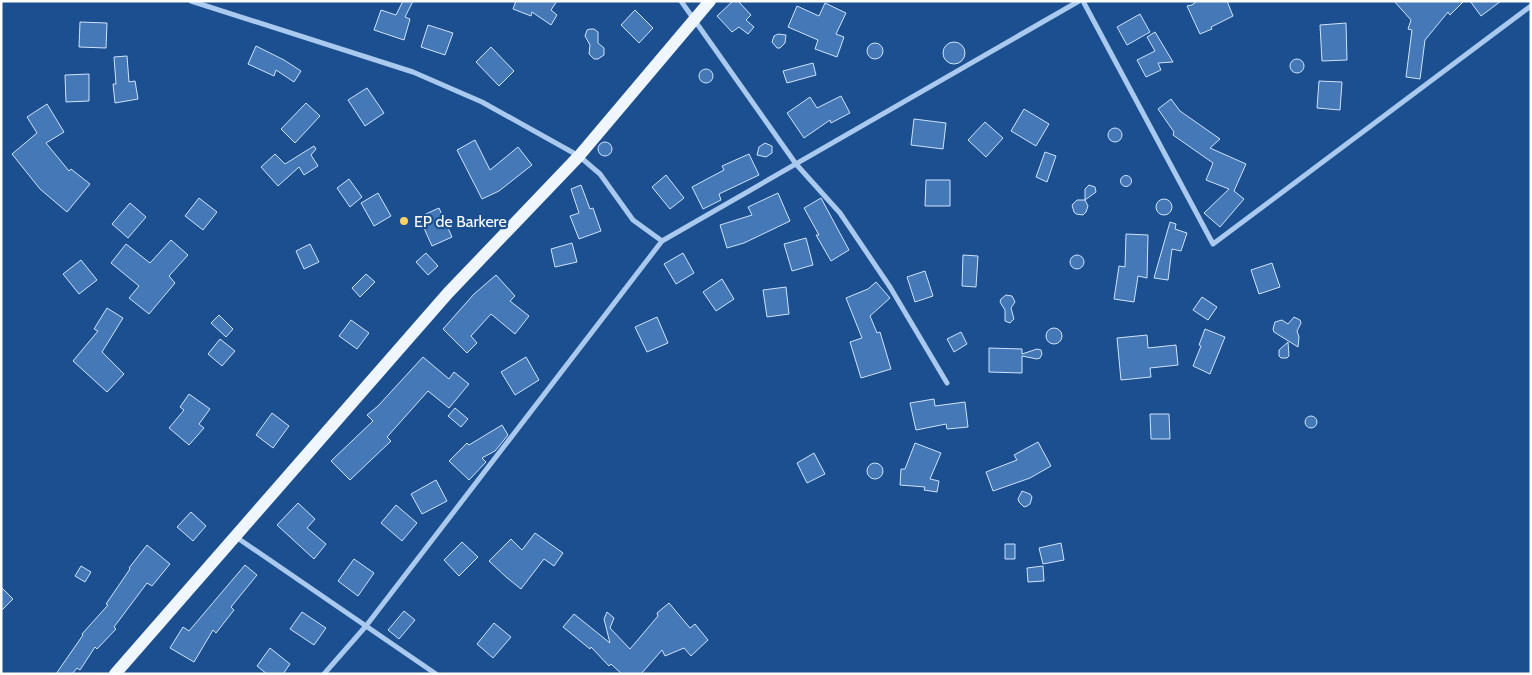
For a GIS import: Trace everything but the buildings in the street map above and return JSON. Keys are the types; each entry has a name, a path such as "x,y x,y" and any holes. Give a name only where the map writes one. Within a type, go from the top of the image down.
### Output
{"main road":[{"path":"115,674 448,293 579,156 710,1"}],"street":[{"path":"191,1 413,72 482,102 579,156 600,174 633,220 662,241"},
{"path":"681,1 796,164 840,213 890,287 946,384"},
{"path":"324,674 366,626 662,241 1081,1 1213,244 1531,6"},
{"path":"235,537 436,674"}],"place":[{"name":"EP de Barkere","path":"404,221"}]}
